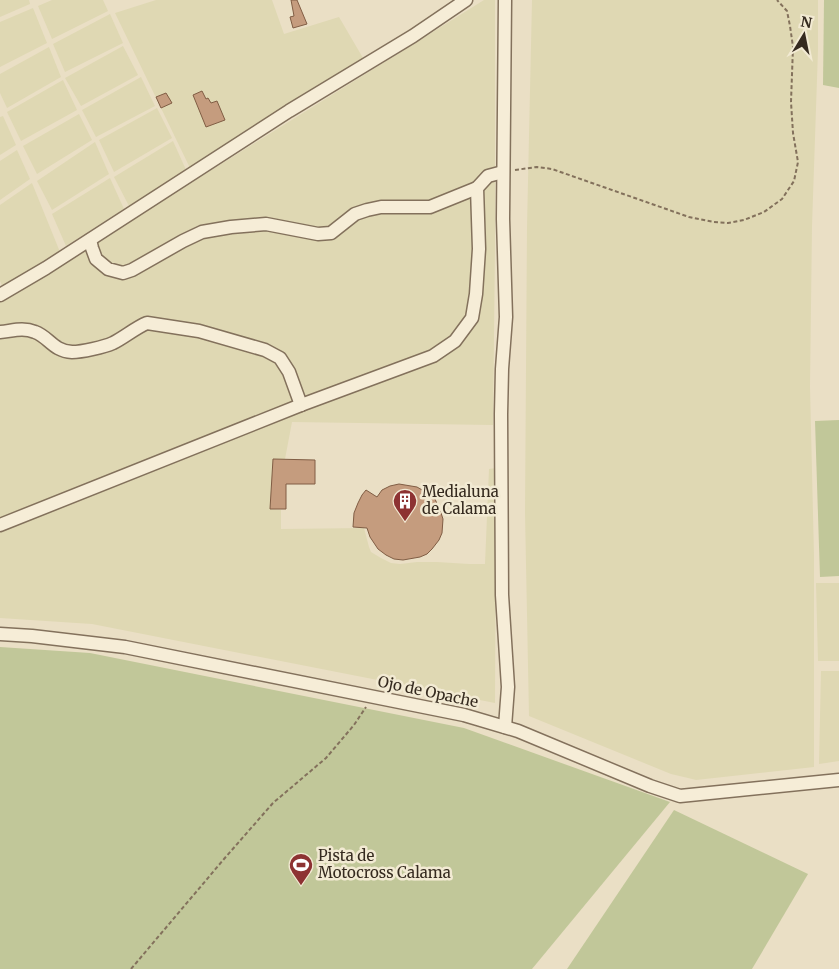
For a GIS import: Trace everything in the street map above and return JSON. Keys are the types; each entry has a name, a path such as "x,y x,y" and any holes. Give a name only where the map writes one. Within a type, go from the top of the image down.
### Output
{"street":[{"path":"0,294 46,268 289,111 413,36 466,0"},
{"path":"505,727 508,687 502,595 502,369 506,317 503,172 506,0"},
{"path":"90,240 96,259 108,269 123,273 202,232 266,224 318,234 331,233 356,214 367,210 381,207 430,207 477,188 488,176 503,172"},
{"path":"0,525 302,405 433,356 455,341 472,318 476,294 479,249 477,188"},
{"path":"0,332 19,329 34,332 59,349 72,352 112,344 139,326 147,323 199,331 265,350 280,358 289,372 302,405"},
{"name":"Ojo de Opache","path":"0,634 125,647 464,715 518,731 650,786 680,796 839,780"}],"path":[{"path":"503,172 537,167 552,169 690,217 714,222 728,223 744,220 764,212 782,199 794,181 798,162 793,133 791,102 793,47 787,11 777,0"},
{"path":"131,969 273,803 326,758 354,726 366,707 369,696"}],"shaded area":[{"path":"0,0 29,0 30,4 0,17"},
{"path":"52,0 103,0 108,11 52,39 38,6"},
{"path":"156,0 272,0 284,34 339,17 363,58 190,168 115,13"},
{"path":"484,0 495,0 493,425 292,422 285,459 273,459 270,509 281,510 281,529 364,528 371,552 391,563 485,564 489,469 496,468 495,703 92,624 0,618 0,302"},
{"path":"532,0 818,0 810,387 814,556 814,767 696,780 671,774 529,716 525,513 527,227"},
{"path":"33,8 47,43 0,67 0,22"},
{"path":"110,14 123,43 65,72 53,44"},
{"path":"123,46 138,75 81,106 65,78"},
{"path":"49,47 61,77 7,108 0,93 0,74"},
{"path":"141,77 155,106 96,137 82,110"},
{"path":"63,80 77,110 21,141 7,112"},
{"path":"157,108 172,138 114,172 99,140"},
{"path":"79,114 92,140 37,174 23,146"},
{"path":"3,116 16,145 0,155 0,117"},
{"path":"173,141 187,172 129,206 114,177"},
{"path":"95,142 109,174 52,210 37,181"},
{"path":"17,150 30,179 0,200 0,161"},
{"path":"110,178 124,209 66,246 52,214"},
{"path":"32,183 60,252 3,288 0,281 0,205"},
{"path":"816,583 839,583 839,661 818,661"},
{"path":"821,671 839,671 839,761 819,764"}],"green space":[{"path":"824,0 839,0 839,88 823,85"},
{"path":"839,420 839,576 820,577 815,421"},
{"name":"Pista de Motocross Calama","path":"0,647 90,653 464,728 670,802 532,969 0,969"},
{"path":"674,810 808,874 752,969 567,969"}],"building":[{"path":"291,0 297,0 307,24 293,28 290,17 294,16"},
{"path":"202,91 206,99 208,98 211,103 217,101 225,120 206,127 193,95"},
{"path":"166,93 172,103 161,108 156,97"},
{"path":"273,459 315,460 315,484 286,484 286,509 270,509"},
{"name":"Medialuna de Calama","path":"399,484 417,487 429,494 435,499 443,519 442,533 432,549 420,557 403,560 394,559 378,549 370,537 367,528 353,527 354,513 366,490 377,497 382,490"}],"place":[{"name":"Medialuna de Calama","path":"405,522"},
{"name":"Pista de Motocross Calama","path":"301,886"}]}
